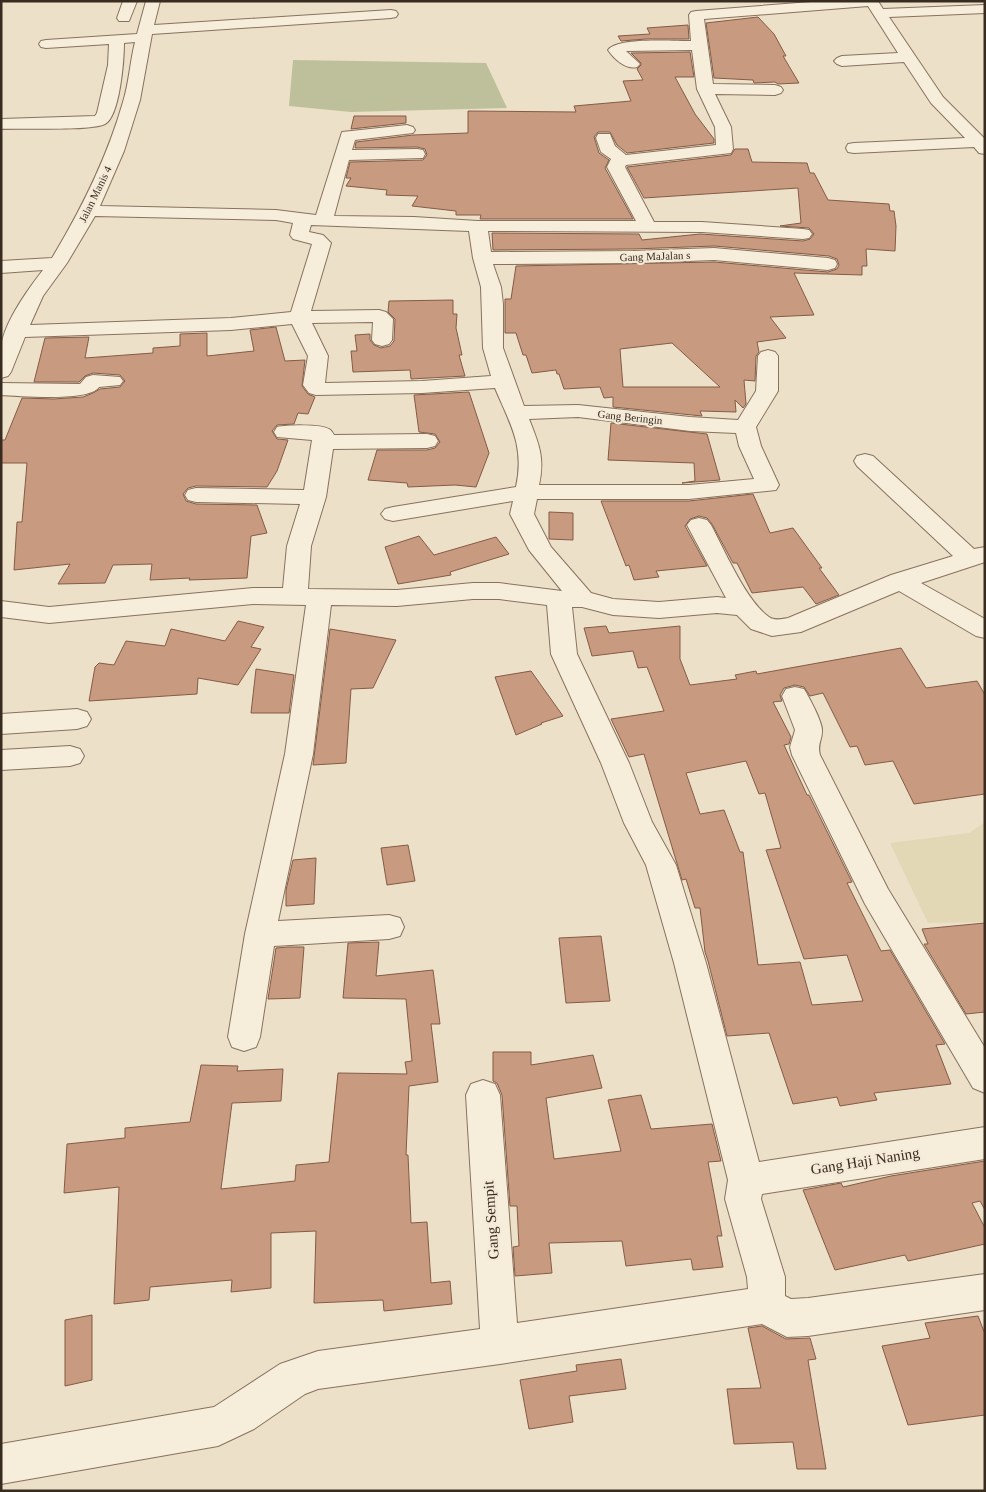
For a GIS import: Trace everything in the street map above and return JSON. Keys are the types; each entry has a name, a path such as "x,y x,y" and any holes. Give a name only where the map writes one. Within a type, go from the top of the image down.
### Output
{"street":[{"path":"124,18 130,1"},
{"name":"Jalan Manis 4","path":"11,384 16,332 34,296 58,263 89,211 118,143 132,100 153,1"},
{"path":"874,6 937,100 982,146"},
{"path":"648,227 616,167 617,163 622,160 726,156 723,127 705,89 696,15 874,6 985,8"},
{"path":"46,44 117,40 145,34 391,14"},
{"path":"1,124 90,122 100,120 106,114 114,73 117,40"},
{"path":"632,64 615,50 624,47 699,45"},
{"path":"842,61 908,58"},
{"path":"705,89 775,90"},
{"path":"324,221 348,136 351,134 407,130"},
{"path":"604,138 608,148 622,160"},
{"path":"854,148 982,146"},
{"path":"342,155 417,154"},
{"path":"89,211 276,215 324,221 414,222 478,226 702,227 803,234"},
{"path":"302,219 299,235 317,239 322,243 299,317 318,356 314,385 316,389 422,387 503,381"},
{"path":"478,226 482,258 491,287 493,348 503,381 530,448 531,470 522,514 541,550 571,599 564,654 615,763 638,822 661,865 690,963 746,1180 743,1199 766,1277 766,1305"},
{"name":"Gang MaJalan s","path":"482,258 633,258 714,254 828,264"},
{"path":"1,267 58,263"},
{"path":"16,332 231,324 299,317 379,316 383,319 382,340"},
{"path":"393,514 526,492 688,492 768,485 750,446 745,427 767,391 768,356"},
{"path":"11,384 81,390 88,388 93,382 114,381"},
{"name":"Gang Beringin","path":"516,413 578,411 690,424 745,427"},
{"path":"244,1037 260,934 299,754 309,668 308,596 299,546 314,497 324,436 322,434 285,432"},
{"path":"323,442 427,441"},
{"path":"865,461 977,556"},
{"path":"688,492 694,523 744,608 760,623 772,628 792,626 900,581 977,556"},
{"path":"196,495 314,497"},
{"path":"900,581 985,630"},
{"path":"1,609 49,615 253,596 397,598 473,591 499,591 571,599 613,607 658,610 717,605 744,608"},
{"path":"795,696 809,730 804,747 806,755 876,896 985,1078"},
{"path":"1,724 77,719"},
{"path":"1,760 70,756"},
{"path":"260,934 389,927"},
{"name":"Gang Sempit","path":"483,1096 500,1345"},
{"name":"Gang Haji Naning","path":"746,1180 985,1143"},
{"path":"1,1464 218,1426 240,1415 294,1378 318,1370 766,1305 787,1318 808,1317 985,1292"}],"shaded area":[{"path":"985,822 985,922 928,923 890,843 969,833"}],"green space":[{"path":"293,60 486,63 507,108 351,112 289,106"}],"building":[{"path":"758,17 774,34 786,56 783,56 799,83 754,83 753,80 714,78 706,23"},
{"path":"688,25 689,39 621,41 618,36 650,34 647,28"},
{"path":"690,52 694,77 675,77 695,114 714,139 714,143 627,153 617,145 610,132 598,132 594,137 599,153 609,160 605,168 633,219 480,219 481,215 456,215 456,211 412,206 418,196 386,195 387,190 346,186 351,178 346,178 350,162 423,160 427,155 425,149 417,147 355,148 356,142 413,135 468,133 468,111 576,112 574,106 631,101 623,81 643,80 637,69 641,63 631,53"},
{"path":"354,116 406,116 406,123 351,129"},
{"path":"735,149 748,149 752,162 807,163 810,173 814,173 828,200 889,204 890,211 894,211 896,226 895,251 866,249 867,266 862,266 862,275 794,273 814,315 770,317 786,338 757,342 759,352 756,356 755,381 744,380 746,404 743,408 735,400 736,412 700,411 702,416 613,407 613,397 604,398 600,387 564,389 556,370 532,373 526,355 523,355 516,333 505,333 505,299 511,299 516,266 714,262 828,272 837,269 839,265 837,259 829,256 714,246 633,249 493,250 492,233 639,234 642,240 700,234 803,241 810,239 814,234 809,228 780,226 801,223 798,188 644,198 627,167 731,155","holes":["672,343 720,387 623,387 620,349"]},
{"path":"453,300 453,314 457,314 456,328 462,355 459,355 465,376 411,379 410,370 353,372 351,351 357,351 355,335 370,334 370,340 374,345 381,348 390,346 394,341 395,319 388,312 389,301"},
{"path":"276,327 285,361 305,360 302,386 308,394 315,397 308,414 298,413 294,424 277,425 272,431 277,439 288,440 277,471 267,487 196,486 188,488 183,494 186,501 196,504 257,505 267,533 251,536 247,578 150,580 152,564 113,565 105,583 58,584 70,564 14,570 17,522 22,522 27,463 1,463 1,440 5,440 22,398 54,399 83,397 100,389 120,387 125,381 120,375 93,373 85,376 79,382 34,382 45,338 89,337 85,358 153,353 153,348 180,346 180,334 207,333 207,356 254,351 250,330"},
{"path":"469,392 489,453 476,487 455,485 408,487 407,483 368,480 377,450 427,450 435,448 440,442 435,434 419,432 414,395"},
{"path":"611,423 707,434 720,480 682,483 695,481 694,463 608,460"},
{"path":"753,494 770,533 793,528 839,595 816,604 803,587 752,593 737,563 733,563 712,524 707,518 699,516 690,519 685,526 707,566 656,571 659,577 634,580 629,565 626,566 601,501 689,501"},
{"path":"549,512 573,513 573,540 549,539"},
{"path":"419,536 434,555 496,537 509,554 450,572 451,575 398,584 385,547"},
{"path":"238,621 264,627 251,647 261,649 238,685 198,678 197,694 89,701 95,667 99,663 114,665 126,641 165,646 171,629 225,641"},
{"path":"606,626 609,633 680,626 680,659 690,685 737,679 735,675 756,671 757,674 901,648 926,688 977,681 985,695 985,794 914,804 893,761 865,765 857,746 850,747 823,693 810,696 804,687 795,685 784,688 780,695 782,701 773,702 791,737 789,744 784,745 807,795 809,795 852,882 847,883 881,951 890,950 945,1044 936,1045 951,1084 874,1093 877,1100 840,1106 837,1097 793,1104 769,1033 727,1036 705,952 700,908 695,908 686,879 682,880 644,754 629,757 611,719 664,711 647,667 638,668 633,651 592,656 584,628","holes":["746,761 759,794 765,793 781,848 766,850 804,959 847,955 863,1001 812,1005 800,962 758,965 743,852 740,852 724,810 700,814 686,773"]},
{"path":"330,629 396,640 373,688 351,689 346,763 313,765"},
{"path":"256,669 294,675 289,713 251,713"},
{"path":"531,671 563,716 541,723 516,735 495,677"},
{"path":"408,845 415,881 387,885 381,848"},
{"path":"316,858 314,904 286,906 286,890 293,860"},
{"path":"985,923 985,1012 966,1014 924,944 928,944 922,929"},
{"path":"601,936 610,1001 566,1003 559,938"},
{"path":"379,942 376,976 433,970 440,1024 431,1024 438,1082 409,1086 406,1155 408,1155 411,1223 427,1222 431,1283 450,1281 452,1304 384,1311 383,1300 314,1303 316,1231 271,1233 271,1288 231,1292 232,1280 150,1287 149,1300 114,1304 119,1187 64,1193 67,1144 125,1138 125,1128 190,1122 201,1065 238,1066 237,1071 283,1069 281,1101 232,1103 221,1189 295,1181 296,1165 329,1162 338,1073 407,1074 405,1062 412,1061 406,999 343,998 348,943"},
{"path":"304,947 300,998 268,999 276,948"},
{"path":"493,1052 531,1052 531,1065 593,1055 602,1088 546,1098 554,1159 621,1151 608,1100 641,1095 651,1129 712,1124 721,1161 708,1162 722,1236 717,1236 723,1267 693,1270 691,1259 626,1266 622,1241 549,1243 552,1273 515,1276 513,1247 519,1246 517,1206 510,1206 502,1095 497,1083 493,1081"},
{"path":"985,1161 985,1210 980,1201 972,1203 985,1228 985,1244 908,1261 905,1255 835,1270 803,1190 841,1183 843,1187 891,1176"},
{"path":"92,1315 92,1380 65,1386 65,1320"},
{"path":"978,1316 985,1334 985,1415 908,1425 882,1346 930,1338 925,1323"},
{"path":"762,1326 786,1339 810,1338 816,1359 808,1360 826,1469 797,1469 793,1442 734,1444 727,1389 761,1388 748,1328"},
{"path":"621,1359 626,1389 569,1396 573,1422 529,1429 520,1380 577,1371 576,1365"}]}
